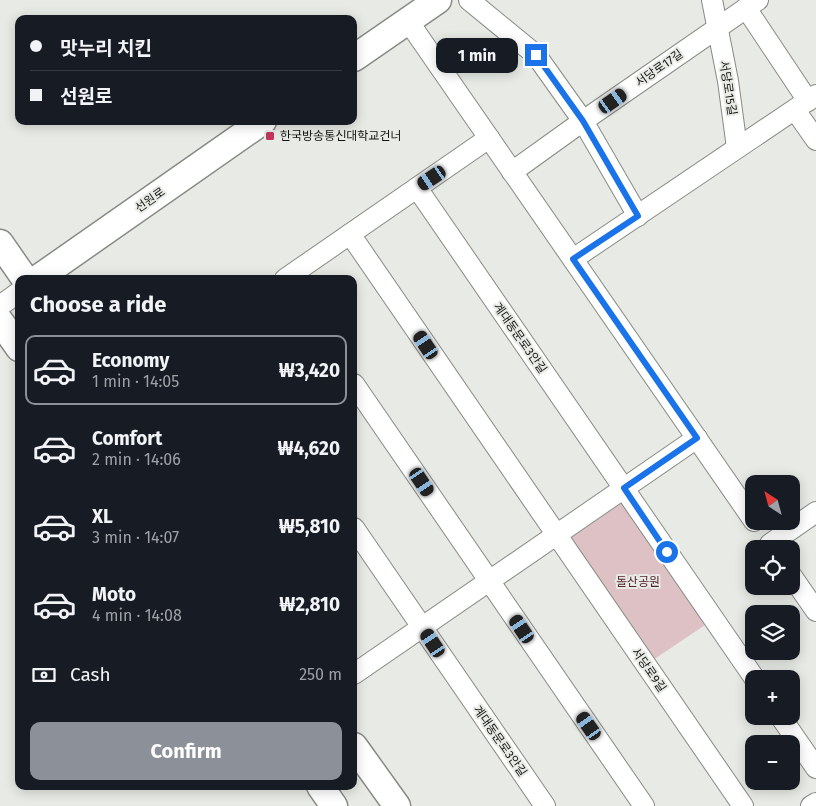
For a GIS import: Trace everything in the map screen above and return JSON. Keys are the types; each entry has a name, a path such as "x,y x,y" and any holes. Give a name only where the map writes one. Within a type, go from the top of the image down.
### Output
{"main road":[{"path":"357,56 438,0"},
{"name":"선원로","path":"44,275 257,125"},
{"path":"0,243 22,275"},
{"path":"0,321 15,342"},
{"path":"357,750 397,806"},
{"path":"323,790 334,806"}],"street":[{"path":"469,0 536,55 583,121 638,216"},
{"path":"712,0 717,28"},
{"path":"752,4 806,102 816,140"},
{"name":"서당로17길","path":"512,172 752,4"},
{"path":"408,21 745,508"},
{"name":"서당로15길","path":"717,28 728,81 737,148"},
{"path":"573,259 806,102"},
{"path":"291,275 489,138"},
{"name":"계대동문로3안길","path":"417,188 624,488"},
{"path":"350,234 556,535"},
{"path":"0,306 15,295"},
{"path":"357,388 644,806"},
{"path":"357,672 697,438"},
{"path":"624,488 749,670"},
{"path":"781,540 816,512"},
{"name":"계대동문로3안길","path":"357,532 545,806"},
{"name":"서당로9길","path":"556,535 743,806"},
{"path":"800,588 816,611"},
{"path":"786,725 816,768"},
{"path":"811,806 816,802"}],"green space":[{"name":"돌산공원","path":"625,501 708,623 650,662 568,540"}],"place":[{"name":"한국방송통신대학교건너","path":"270,136"}],"route":[{"path":"536,55 583,121 638,216 573,259 697,438 624,488 667,552"}]}
